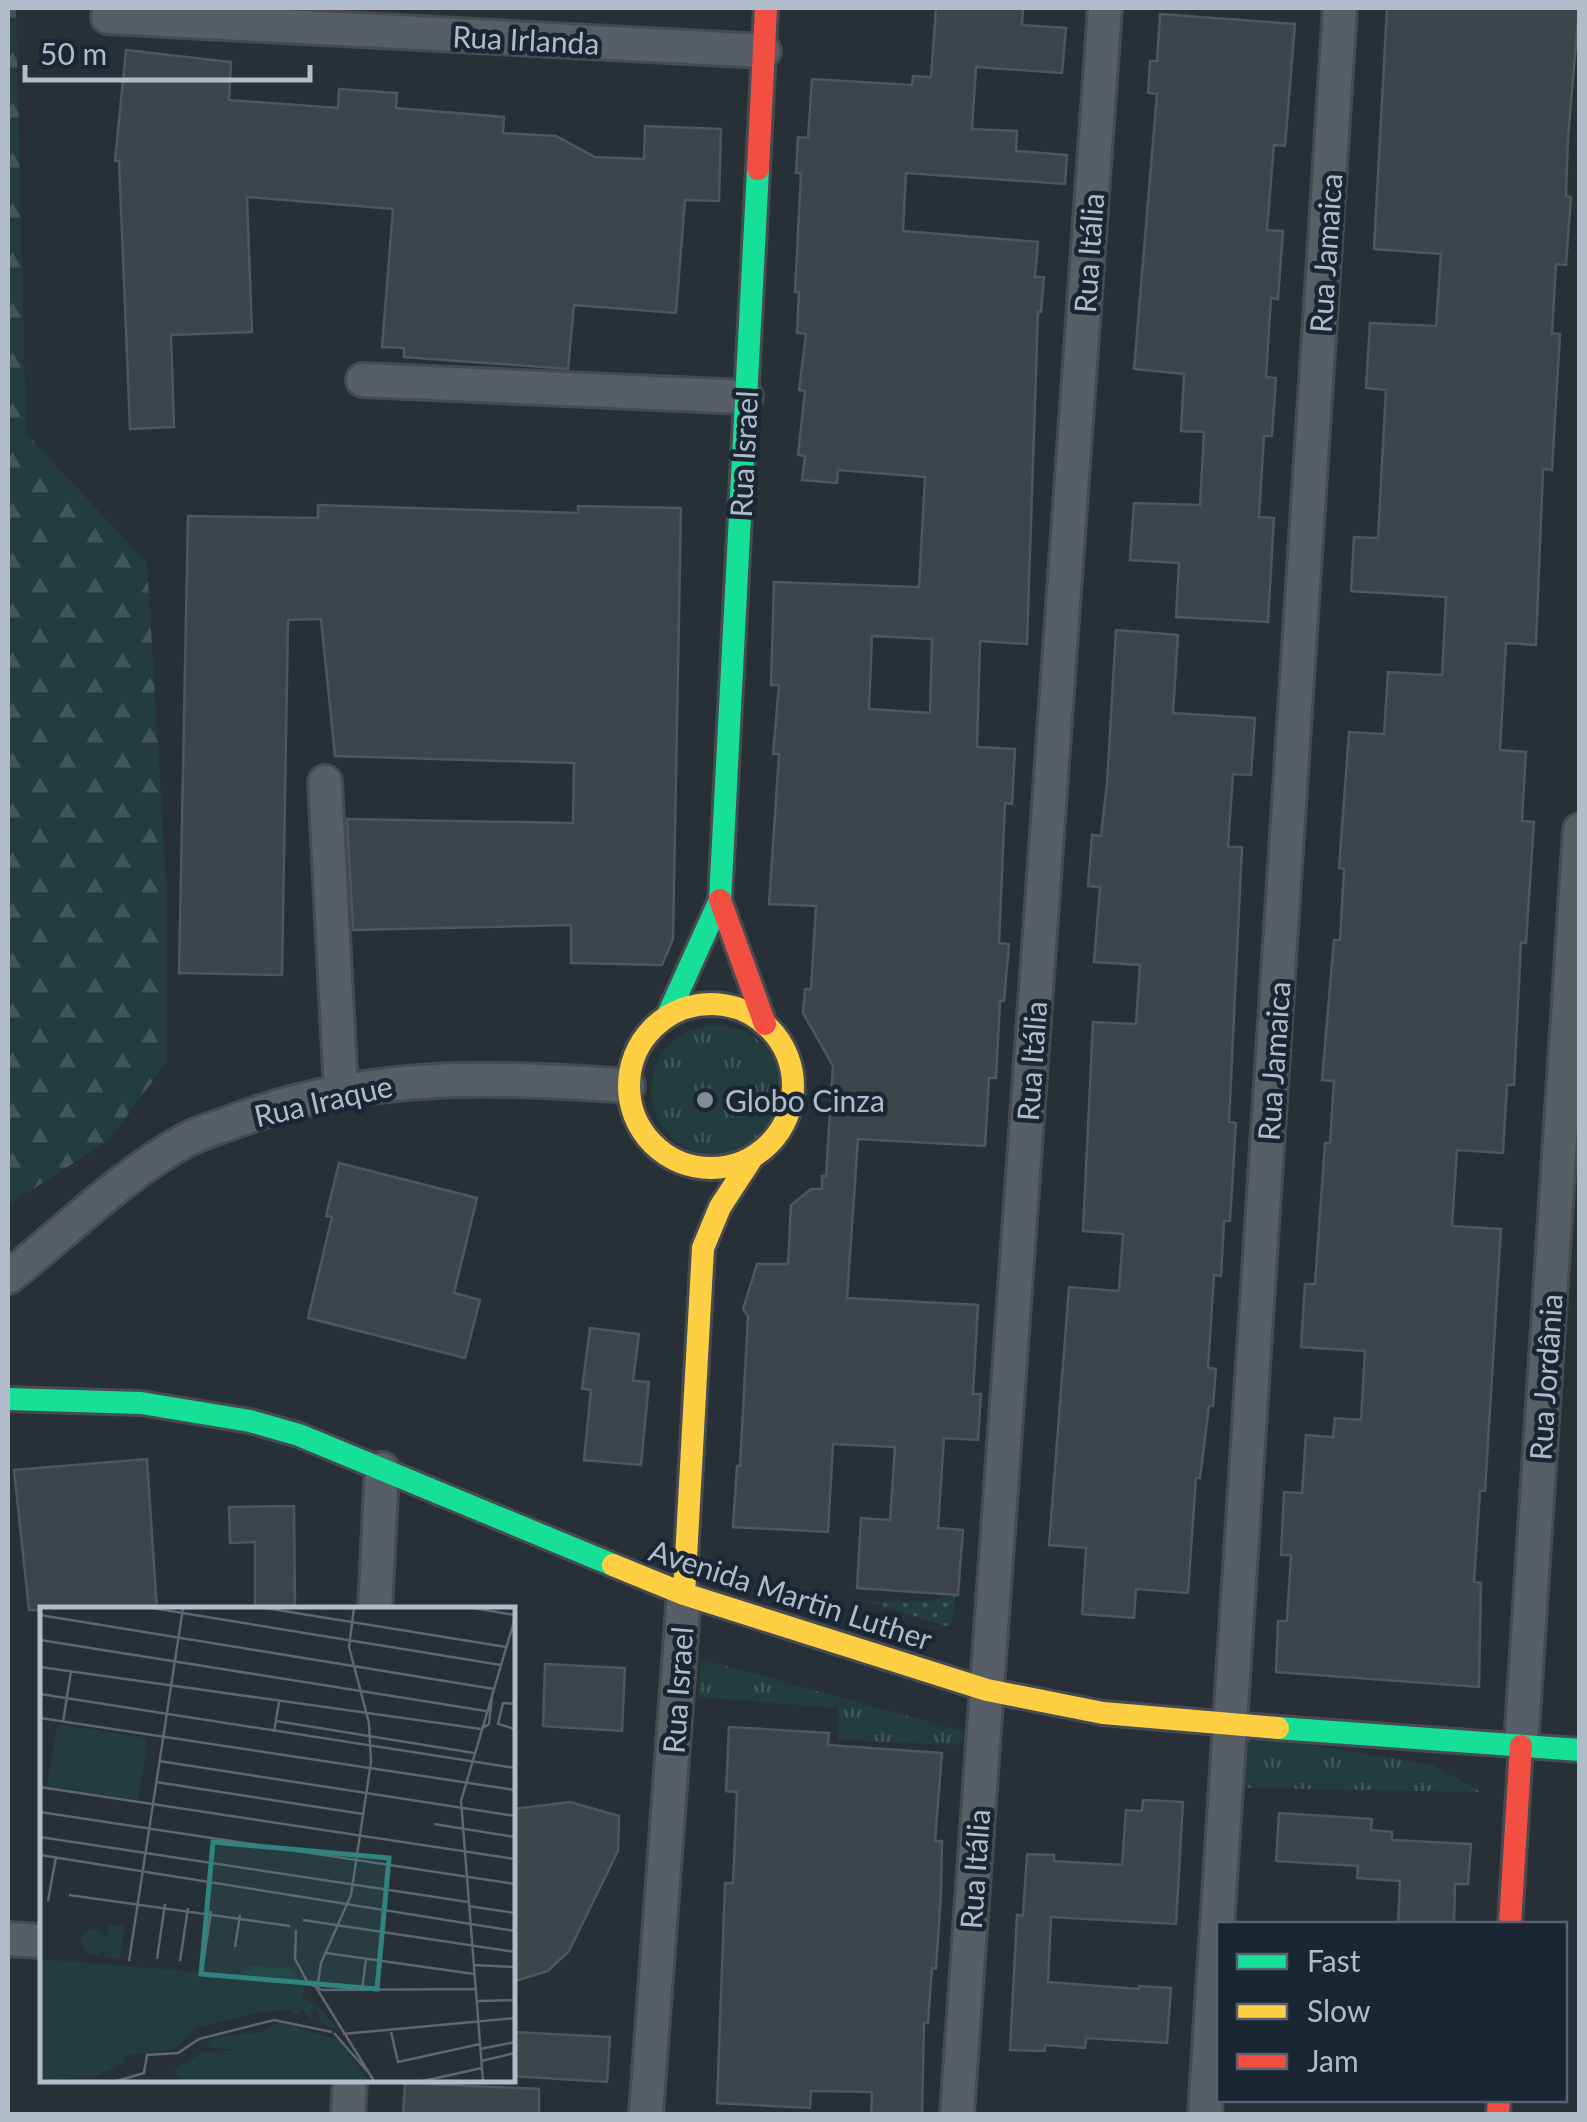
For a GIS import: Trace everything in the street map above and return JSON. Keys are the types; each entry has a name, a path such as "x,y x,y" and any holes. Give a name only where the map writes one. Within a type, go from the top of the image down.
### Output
{"street":[{"name":"Rua Israel","path":"667,1017 720,900 766,8"},
{"name":"Rua Itália","path":"957,2114 1105,8"},
{"name":"Rua Jamaica","path":"1204,2114 1340,8"},
{"name":"Rua Irlanda","path":"108,17 764,51"},
{"path":"362,380 746,396"},
{"path":"325,782 341,1091"},
{"name":"Rua Jordânia","path":"1510,1922 1580,830"},
{"name":"Rua Israel","path":"720,900 765,1024"},
{"path":"701,1004 726,1005 765,1024 790,1061 792,1095 783,1127 770,1145 752,1158 715,1170 684,1165 662,1153 643,1134 632,1112 628,1086 632,1062 642,1040 678,1010 701,1004"},
{"name":"Rua Iraque","path":"8,1277 105,1194 189,1138 279,1104 366,1085 459,1078 628,1086"},
{"name":"Rua Israel","path":"646,2114 684,1594 704,1248 720,1207 752,1158"},
{"name":"Avenida Martin Luther","path":"8,1399 94,1400 201,1410 299,1436 684,1594 987,1690 1102,1712 1230,1726 1580,1750"},
{"path":"375,1607 382,1469"},
{"path":"8,1939 40,1941"},
{"path":"348,2114 350,2082"}],"green space":[{"path":"8,8 16,8 26,433 147,563 167,897 167,1062 108,1141 8,1205"},
{"path":"716,1025 741,1030 762,1044 776,1065 781,1090 776,1115 762,1136 741,1150 716,1155 691,1150 670,1136 656,1115 651,1090 656,1065 670,1044 691,1030"},
{"path":"957,1591 950,1627 864,1601 930,1602"},
{"path":"701,1659 958,1730 966,1739 958,1745 838,1740 838,1708 698,1697"},
{"path":"1244,1734 1433,1765 1481,1792 1239,1788"}],"building":[{"path":"936,8 1023,8 1022,25 1066,28 1062,73 976,67 972,129 1017,131 1016,151 1067,155 1065,184 906,173 903,231 1038,242 1035,277 1044,277 1038,312 1027,644 980,641 977,747 1015,749 1012,804 1005,803 999,943 1009,944 1004,1001 1000,1001 996,1078 989,1078 985,1146 858,1139 847,1298 978,1305 973,1394 981,1394 978,1440 944,1438 938,1528 963,1530 958,1595 857,1588 861,1518 890,1520 895,1447 833,1444 828,1532 733,1527 748,1316 743,1309 757,1264 788,1264 791,1205 811,1189 822,1189 833,1066 803,1013 805,989 811,989 816,906 769,904 779,754 773,754 779,685 771,685 774,582 919,587 925,477 838,470 837,483 802,480 805,456 798,455 805,391 799,390 806,334 797,333 799,292 795,292 801,173 796,173 798,137 808,138 812,79 912,85 913,76 931,77","holes":["872,636 932,639 930,713 869,709"]},
{"path":"1387,8 1579,8 1568,138 1566,196 1571,197 1566,265 1556,264 1552,333 1560,334 1552,470 1543,469 1536,645 1506,643 1500,750 1526,752 1522,821 1534,822 1526,943 1521,943 1514,1085 1507,1085 1503,1153 1457,1150 1452,1226 1501,1229 1485,1491 1480,1491 1474,1582 1481,1583 1479,1687 1276,1672 1278,1621 1287,1621 1291,1555 1281,1555 1284,1492 1302,1493 1306,1435 1333,1437 1335,1418 1361,1420 1365,1351 1301,1347 1305,1284 1315,1284 1325,1143 1330,1143 1334,1081 1322,1080 1334,940 1340,940 1344,869 1339,868 1349,732 1384,734 1388,672 1442,675 1446,597 1351,591 1354,537 1378,538 1386,390 1366,388 1370,323 1436,326 1441,254 1374,249"},
{"path":"1160,14 1295,24 1285,146 1274,145 1267,230 1283,231 1278,299 1271,298 1266,377 1276,378 1272,436 1264,436 1259,517 1274,518 1268,622 1176,617 1179,563 1130,560 1134,503 1200,505 1204,432 1181,431 1184,374 1134,369 1157,94 1148,93 1150,61 1157,61"},
{"path":"126,50 231,62 229,100 338,108 339,89 397,93 396,108 504,117 503,133 556,136 595,157 644,159 645,126 721,129 719,201 685,200 676,313 574,305 568,369 404,357 404,348 382,347 393,209 247,197 252,332 171,335 174,427 130,429 119,161 115,161"},
{"path":"318,505 578,513 578,506 681,508 673,939 662,965 571,963 571,925 353,930 347,819 573,823 574,763 335,756 321,619 288,620 282,975 179,973 188,516 318,518"},
{"path":"1116,630 1178,635 1173,713 1255,718 1251,775 1233,774 1228,847 1242,847 1229,1122 1236,1123 1230,1221 1224,1221 1221,1276 1214,1275 1208,1368 1216,1369 1213,1406 1209,1406 1200,1478 1196,1478 1188,1593 1136,1589 1134,1618 1082,1614 1086,1548 1049,1545 1069,1287 1119,1291 1123,1234 1083,1231 1093,1022 1136,1024 1140,965 1094,962 1100,887 1088,886 1092,835 1101,836 1107,783"},
{"path":"339,1163 477,1198 454,1293 480,1300 465,1358 308,1318 332,1217 326,1216"},
{"path":"590,1328 639,1334 633,1381 649,1382 641,1465 584,1460 591,1390 582,1389"},
{"path":"147,1459 157,1607 29,1610 14,1470"},
{"path":"294,1506 295,1606 255,1606 255,1542 230,1543 229,1507"},
{"path":"545,1664 625,1668 622,1731 543,1726"},
{"path":"729,1727 829,1733 828,1745 942,1753 935,1841 942,1841 941,1894 936,1969 932,1968 928,2023 924,2023 922,2114 871,2114 872,2092 811,2091 810,2108 717,2103 725,1883 733,1883 737,1792 726,1791"},
{"path":"1143,1800 1183,1802 1176,1924 1051,1917 1048,1982 1171,1988 1167,2043 1086,2038 1085,2048 1045,2045 1045,2051 1010,2050 1017,1915 1023,1916 1027,1854 1054,1855 1054,1861 1122,1865 1126,1810 1142,1811"},
{"path":"570,1802 619,1816 618,1851 569,1951 548,1971 515,1981 515,1809"},
{"path":"1279,1813 1372,1819 1371,1830 1392,1832 1392,1840 1471,1844 1468,1884 1455,1884 1454,1922 1398,1922 1400,1881 1357,1878 1358,1866 1276,1861"},
{"path":"515,2032 610,2037 607,2082 515,2076"},
{"path":"405,2083 539,2089 539,2114 403,2114"}],"traffic: fast":[{"path":"667,1017 720,900 758,169"},
{"path":"8,1399 141,1403 250,1421 299,1435 613,1565"},
{"path":"1278,1728 1580,1750"}],"traffic: slow":[{"path":"711,1004 742,1010 769,1028 787,1055 793,1086 787,1117 769,1144 742,1162 711,1168 680,1162 653,1144 635,1117 629,1086 635,1055 653,1028 680,1010 711,1004"},
{"path":"684,1594 703,1248 720,1207 752,1158"},
{"path":"613,1565 684,1594 987,1690 1103,1713 1278,1728"}],"traffic: jam":[{"path":"758,169 766,8"},
{"path":"720,900 765,1024"},
{"path":"1510,1922 1521,1746"},
{"path":"1498,2114 1499,2102"}],"place":[{"name":"Globo Cinza","path":"705,1100"}]}
